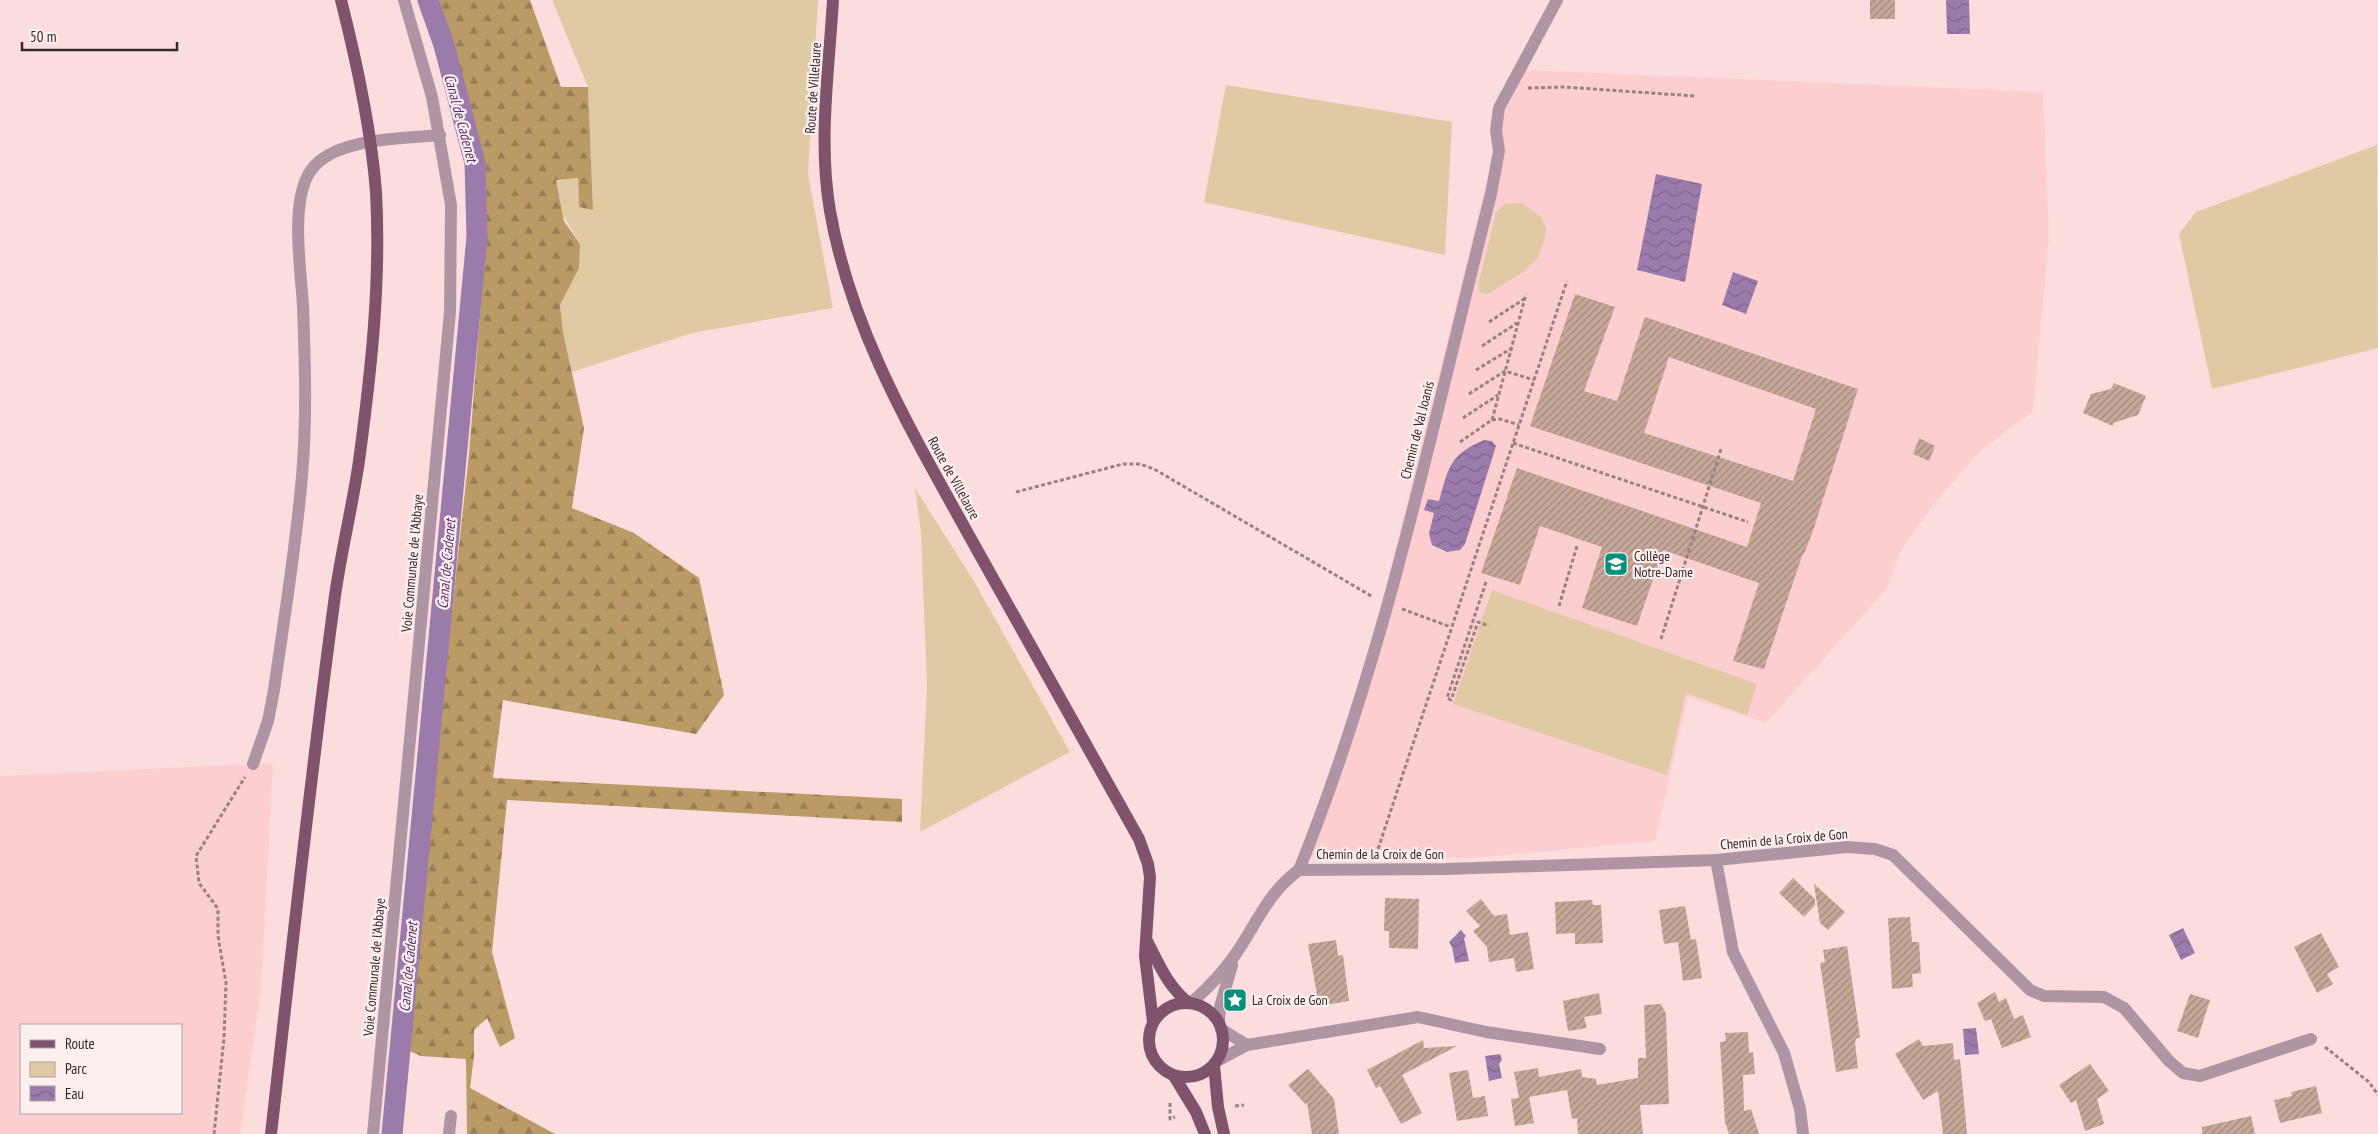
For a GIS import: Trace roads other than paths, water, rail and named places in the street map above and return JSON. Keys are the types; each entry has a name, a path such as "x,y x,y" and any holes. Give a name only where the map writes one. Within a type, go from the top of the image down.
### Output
{"main road":[{"path":"271,1134 334,600 359,464 373,350 377,248 376,192 362,91 341,0"},
{"name":"Route de Villelaure","path":"834,0 824,122 825,160 830,209 840,258 862,328 904,417 1140,839 1148,864 1150,878 1146,970 1153,1022"},
{"path":"1147,941 1172,986 1190,1003 1208,1010 1220,1026 1222,1051 1216,1063 1196,1077 1174,1076 1162,1070 1154,1060 1149,1047 1149,1034 1153,1022 1168,1007 1190,1003"},
{"path":"1216,1063 1218,1107 1224,1134"},
{"path":"1174,1076 1196,1112 1205,1134"}],"street":[{"name":"Voie Communale de l'Abbaye","path":"373,1134 450,312 452,205 440,135 420,51 404,0"},
{"name":"Chemin de Val Joanis","path":"1299,870 1327,797 1353,720 1387,605 1491,194 1499,151 1496,130 1499,108 1557,0"},
{"path":"254,764 268,721 274,690 302,474 305,357 300,234 302,188 312,168 325,156 342,148 440,135"},
{"name":"Chemin de la Croix de Gon","path":"1190,1003 1216,981 1236,954 1268,899 1282,883 1299,870 1446,869 1716,860 1847,847 1875,849 1893,855 2030,990 2044,996 2104,997 2124,1008 2169,1061 2183,1073 2200,1076 2312,1039"},
{"path":"1716,860 1733,952 1784,1053 1800,1109 1803,1134"},
{"name":"Chemin de la Croix de Gon","path":"1220,1026 1222,1000 1236,954"},
{"path":"1216,1063 1248,1045 1418,1017 1486,1032 1600,1049"},
{"path":"1220,1026 1248,1045"},
{"path":"449,1134 451,1116"}],"water":[{"path":"1946,0 1969,0 1970,34 1947,34"},
{"path":"1656,174 1702,184 1685,282 1637,270"},
{"path":"1733,272 1758,281 1746,314 1722,305"},
{"path":"1484,440 1492,441 1496,446 1465,544 1460,550 1447,552 1432,545 1429,534 1434,513 1424,510 1428,499 1439,501 1448,471 1457,457"},
{"path":"2183,928 2195,953 2181,960 2169,935"},
{"path":"1461,930 1466,936 1464,938 1469,961 1455,963 1452,947 1449,942"},
{"path":"1976,1028 1979,1054 1965,1055 1963,1029"},
{"path":"1500,1054 1502,1060 1499,1064 1502,1078 1489,1081 1485,1056"}],"waterway":[{"name":"Canal de Cadenet","path":"392,1134 477,237 475,163 444,45 428,0"}],"place":[{"name":"Collège Notre-Dame","path":"1616,564"},
{"name":"La Croix de Gon","path":"1235,1000"}]}
